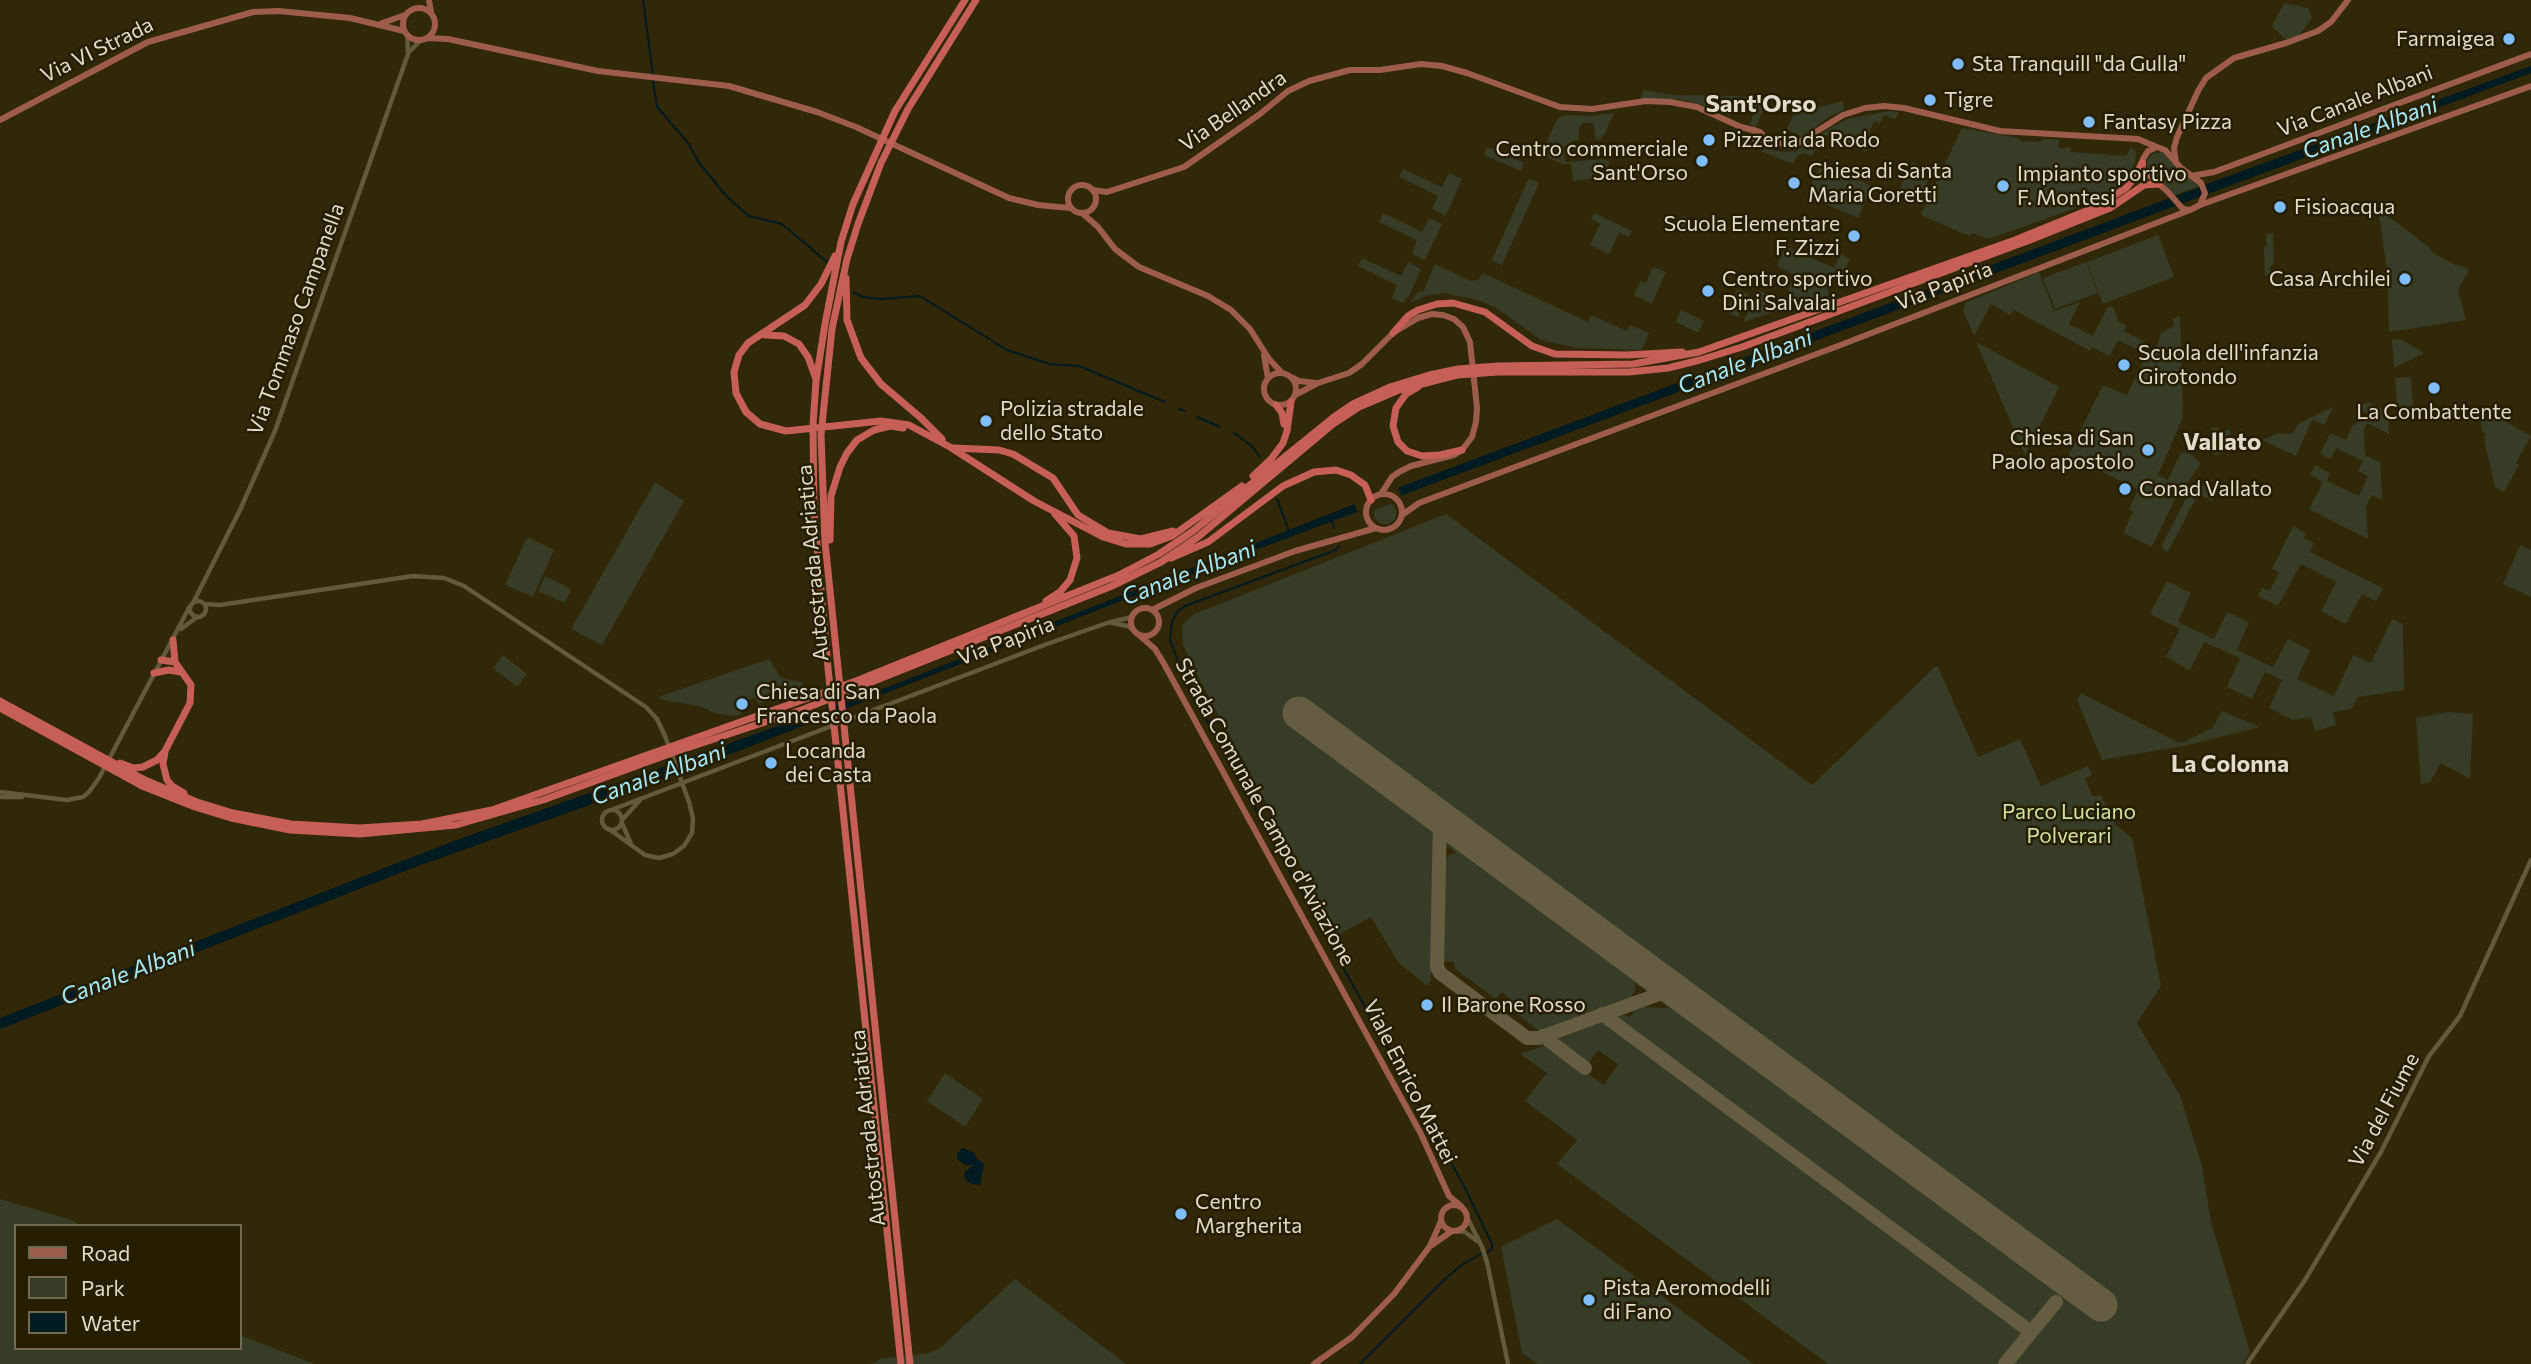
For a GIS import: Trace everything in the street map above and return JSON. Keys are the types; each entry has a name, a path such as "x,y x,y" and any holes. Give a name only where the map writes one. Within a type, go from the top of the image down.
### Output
{"highway":[{"name":"Autostrada Adriatica","path":"901,1364 828,668 813,502 812,449 816,381 841,242 853,204 884,132 907,89 965,0"},
{"name":"Autostrada Adriatica","path":"910,1364 822,506 822,427 829,348 847,259 860,218 893,137 928,74 976,0"},
{"path":"1161,562 1218,521 1337,421 1383,396 1437,378 1486,372 1612,373 1672,367 1742,347 2096,207 2128,186 2143,161"},
{"path":"43,728 169,791 197,802 262,818 327,827 381,827 444,821 492,810 844,685 1098,585 1159,554 1214,515 1322,425 1353,404 1393,386 1466,368 1639,363 1688,355 2055,230 2110,208 2144,186 2159,184"},
{"path":"841,242 827,275 813,296 793,315 747,345 737,360 733,377 738,398 746,412 760,424 777,430 798,430 875,421 896,422 922,431 978,468 1103,537 1119,543 1146,545 1169,538 1192,524 1273,457 1286,436 1293,398"},
{"path":"847,259 847,320 861,358 881,384 950,447"},
{"path":"1393,333 1408,316 1418,310 1435,304 1452,303 1485,312 1532,346 1559,355 1646,355 1714,347"},
{"path":"761,336 784,336 797,342 807,355 816,381"},
{"path":"1437,378 1412,390 1400,401 1393,420 1394,435 1402,447 1417,455 1462,450"},
{"path":"831,593 830,503 838,471 850,448 868,432 894,426 912,430 950,447 1010,453 1055,480 1071,508 1085,520 1121,537 1151,538 1183,526 1265,461 1277,447 1283,431 1284,417 1276,405"},
{"path":"0,701 142,786 231,818 289,830 360,834 456,825 543,800 846,694 984,636 1090,596 1202,545 1275,491 1314,472 1332,470 1352,475 1367,487 1371,500"},
{"path":"981,629 1051,598 1070,580 1077,560 1077,546 1070,530 1052,510"},
{"path":"0,710 23,724 62,732 124,765 133,768 151,764 165,751 190,703 192,693 191,685 175,662 173,640"},
{"path":"161,660 175,662"},
{"path":"161,660 169,670"},
{"path":"154,673 169,670 181,672"},
{"path":"165,751 164,773 172,786 197,798 262,818"}],"main road":[{"path":"448,39 435,24 427,0 405,15 402,23 405,33 413,39 448,39 578,68 716,83 747,91 856,127 1009,198 1038,205 1070,208 1082,213 1098,227 1115,249 1142,269 1201,293 1227,307 1248,327 1282,373 1299,382 1318,383"},
{"path":"2176,163 2174,148 2177,137 2206,78 2219,67 2248,52 2286,43 2318,31 2331,22 2348,0"},
{"path":"416,8 431,14"},
{"name":"Via VI Strada","path":"0,120 148,42 253,12 279,11 380,23 405,33"},
{"name":"Via VI Strada","path":"380,23 405,15"},
{"path":"424,39 431,34 435,24"},
{"name":"Via Canale Albani","path":"2191,176 2214,172 2531,54"},
{"name":"Via Bellandra","path":"1082,213 1088,212 1107,192 1184,167 1288,91 1343,71 1436,65 1458,69 1547,104 1569,109 1646,102 1681,103 1704,110 1776,143 1798,142 1843,115 1865,108 1885,106 2000,131 2131,139"},
{"path":"2200,205 2531,86"},
{"path":"2143,161 2148,151 2177,137"},
{"path":"2131,139 2159,148 2203,187 2205,198 2200,205"},
{"path":"2131,139 2138,146 2146,173 2179,206 2190,210"},
{"name":"Via Bellandra","path":"1051,205 1068,196 1076,186 1107,192"},
{"path":"1092,190 1098,227"},
{"path":"1068,196 1070,208"},
{"path":"2167,219 2172,213 2172,198"},
{"name":"Via Papiria","path":"1152,610 1295,551 1377,528 1392,528 1402,515 1419,503 1838,346 2200,205"},
{"path":"1263,350 1268,370 1265,395 1276,405 1318,383 1338,378 1355,369 1393,333 1421,317 1435,314 1446,316 1458,322 1466,331 1474,383 1476,422 1472,437 1462,450 1407,468 1392,477 1381,494 1371,500 1363,525 1355,534"},
{"path":"1268,379 1282,373"},
{"path":"1291,378 1296,386 1293,398"},
{"path":"1391,495 1392,477"},
{"path":"1381,494 1391,495 1398,501 1402,515"},
{"name":"Via Papiria","path":"1398,501 1419,503"},
{"path":"1367,516 1377,528"},
{"name":"Via Papiria","path":"1159,618 1176,598"},
{"path":"1140,609 1152,610 1159,618 1158,627 1150,636 1136,633 1131,623 1132,617 1140,609"},
{"name":"Strada Comunale Campo d'Aviazione","path":"1158,627 1154,636 1156,649 1344,992"},
{"name":"Strada Comunale Campo d'Aviazione","path":"1136,633 1156,649"},
{"name":"Viale Enrico Mattei","path":"1344,992 1422,1134 1444,1188 1451,1200 1461,1206"},
{"name":"Viale Enrico Mattei","path":"1444,1188 1445,1208"},
{"path":"1430,1246 1464,1226 1467,1217 1461,1206 1451,1204 1440,1215 1444,1227 1454,1231"},
{"path":"1314,1364 1352,1338 1372,1319 1430,1246 1441,1221"}],"street":[{"name":"Via Tommaso Campanella","path":"405,33 408,54"},
{"name":"Via Tommaso Campanella","path":"30,796 75,799 89,792 200,589 240,510 275,431 408,54 424,39"},
{"path":"197,617 191,614 192,604 203,602 220,605 413,576 444,578 464,586 646,707 657,719 689,802 693,818 692,833 684,846 673,854 659,858 645,855 609,829 604,825 606,812 611,810 619,813 634,847"},
{"path":"200,589 204,614"},
{"name":"Via Tommaso Campanella","path":"177,632 220,605"},
{"name":"Via Papiria","path":"611,810 1107,623 1132,617"},
{"path":"1107,623 1128,626 1136,633"},
{"path":"0,792 30,796"},
{"path":"0,797 30,796"},
{"name":"Via Papiria","path":"609,829 619,827 643,797"},
{"name":"Via del Fiume","path":"2247,1364 2305,1280 2381,1152 2429,1056 2460,1016 2531,860"},
{"path":"1467,1217 1487,1262 1508,1364"},
{"path":"1454,1231 1474,1237 1482,1247"}],"green space":[{"path":"2284,3 2308,8 2312,18 2298,37 2286,40 2272,26"},
{"path":"1643,90 1673,95 1739,96 1762,99 1766,104 1756,127 1750,125 1755,108 1737,100 1730,116 1678,99 1640,99"},
{"path":"1843,101 1844,110 1830,116 1802,137 1787,129 1794,113"},
{"path":"1889,111 1899,112 1895,119 1884,115 1880,123 1874,121 1868,137 1872,139 1866,152 1828,135 1822,137 1812,156 1802,153 1793,164 1761,151 1765,148 1782,152 1796,151 1848,119"},
{"path":"1614,113 1605,134 1599,140 1596,140 1593,123 1583,123 1579,128 1579,140 1572,141 1572,146 1564,147 1565,162 1603,159 1610,162 1604,177 1573,181 1571,164 1563,164 1541,155 1557,119 1564,115"},
{"name":"Impianto sportivo F. Montesi","path":"1962,128 2019,138 2021,141 2059,140 2059,149 2070,147 2071,152 2126,156 2131,147 2136,152 2135,163 2122,184 2098,200 1989,239 1973,233 1969,236 1921,214"},
{"path":"1487,147 1524,163 1521,171 1484,155"},
{"path":"2162,152 2200,186 2175,195 2152,175 2147,169 2147,160 2154,153"},
{"path":"1912,162 1932,171 1919,203 1898,193"},
{"path":"1821,163 1872,186 1858,218 1807,196"},
{"path":"1403,169 1442,187 1449,173 1462,179 1446,216 1432,209 1438,196 1399,177"},
{"path":"1528,180 1539,183 1502,265 1492,261 1490,264"},
{"path":"2378,209 2429,247 2433,253 2469,270 2458,290 2466,320 2389,332 2387,270"},
{"path":"1383,213 1422,232 1429,218 1442,224 1425,260 1412,254 1417,240 1379,222"},
{"path":"1594,213 1632,231 1629,237 1619,233 1609,254 1590,245 1600,224 1591,219"},
{"path":"1683,216 1698,223 1693,235 1666,223"},
{"path":"2273,233 2274,265 2270,266 2271,275 2265,276 2266,234"},
{"path":"2158,235 2174,277 2103,304 2087,262"},
{"path":"1785,246 1834,268 1841,254 1850,259 1846,267 1830,281 1827,288 1829,295 1743,322 1759,290 1785,304 1791,302 1794,297 1788,289 1795,275 1777,266"},
{"path":"1362,258 1401,276 1408,262 1421,269 1409,296 1402,303 1392,298 1397,285 1358,266"},
{"path":"2086,262 2098,293 2055,309 2043,278"},
{"path":"1435,264 1471,281 1478,280 1483,273 1588,322 1591,315 1627,331 1630,325 1649,333 1642,350 1577,348 1541,340 1495,307 1478,300 1444,293 1425,296 1410,303 1419,291 1423,292"},
{"path":"1653,267 1666,272 1652,304 1634,295 1640,281 1646,283"},
{"path":"2039,272 2054,311 2080,302 2069,324 2093,336 2107,308 2113,306 2119,322 2127,326 2124,331 2145,342 2140,351 2118,340 2110,356 2092,347 2090,351 2014,310 2010,315 1991,304 1974,336 1963,311 1965,303"},
{"path":"1737,289 1748,294 1738,317 1726,312"},
{"path":"1681,310 1704,321 1698,333 1676,322"},
{"path":"2180,316 2183,417 2158,475 2168,480 2181,452 2192,454 2201,464 2174,501 2152,547 2123,533 2133,512 2129,509 2138,489 2068,456 2103,385 2127,395 2147,354 2154,356 2161,333 2175,326 2172,319"},
{"path":"2401,339 2424,353 2394,368 2392,340"},
{"path":"1976,342 2059,387 2025,455"},
{"path":"2411,377 2413,406 2397,407 2395,378"},
{"path":"2368,402 2388,412 2389,434 2367,423 2364,429 2365,455 2380,462 2382,500 2372,495 2366,506 2368,539 2309,509 2323,482 2310,475 2315,465 2330,473 2327,481 2359,496 2368,476 2358,471 2363,461 2336,448 2331,459 2320,454 2330,433 2346,440 2352,426 2369,414 2355,407"},
{"path":"2333,407 2324,425 2312,420 2296,456 2262,440 2279,433 2294,432 2298,424"},
{"path":"2479,409 2531,436 2504,492 2495,487"},
{"path":"2218,427 2220,432 2229,429 2234,442 2226,444 2226,451 2216,455 2211,448 2211,428"},
{"path":"655,482 684,501 602,645 571,629"},
{"path":"2206,485 2218,489 2212,501 2198,494 2168,552 2163,550 2162,545 2186,498 2195,488"},
{"path":"1385,502 1395,509 1396,513 1389,523 1385,524 1375,517 1374,513 1381,503"},
{"name":"Parco Luciano Polverari","path":"1446,514 1812,785 1937,665 1978,757 2020,739 2041,786 2088,766 2092,775 2085,779 2093,797 2101,795 2115,824 2132,838 2161,986 2137,1023 2180,1095 2202,1166 2211,1222 2250,1352 2243,1364 1828,1364 1557,1164 1577,1140 1525,1101 1547,1073 1520,1054 1545,1045 1604,1085 1618,1064 1598,1050 1585,1068 1551,1042 1622,1014 1630,1017 1633,1009 1639,1007 1669,1008 1635,983 1635,991 1631,997 1539,1031 1504,1004 1509,998 1502,992 1496,999 1455,969 1454,962 1443,961 1444,862 1449,855 1456,853 1433,835 1431,980 1427,986 1398,962 1371,917 1338,935 1198,677 1183,645 1182,626 1192,615"},
{"path":"2293,526 2306,533 2304,538 2314,543 2310,552 2383,588 2376,601 2362,594 2346,624 2321,611 2336,582 2301,564 2278,606 2258,596 2262,588 2270,591 2279,572 2272,569"},
{"path":"527,537 554,550 533,597 505,585"},
{"path":"2520,545 2531,550 2531,597 2503,584"},
{"path":"545,576 571,589 565,603 538,591"},
{"path":"2167,581 2191,593 2178,622 2214,639 2227,612 2249,622 2237,650 2273,667 2288,639 2310,650 2297,679 2334,696 2353,655 2371,663 2392,619 2403,624 2404,690 2358,697 2351,709 2333,712 2336,725 2315,731 2311,717 2293,720 2269,708 2282,680 2265,672 2252,699 2227,687 2240,658 2204,642 2190,670 2166,657 2180,629 2150,614"},
{"path":"503,655 527,674 517,687 493,668"},
{"path":"769,659 781,678 802,682 804,687 799,689 797,686 773,694 774,699 758,704 756,698 738,700 742,714 733,716 658,697"},
{"path":"2081,693 2177,742 2184,742 2212,728 2222,711 2260,727 2188,745 2102,760 2077,700"},
{"path":"2448,712 2473,714 2470,779 2441,763 2430,782 2421,784 2416,718"},
{"path":"945,1073 983,1099 965,1127 927,1101"},
{"path":"0,1199 78,1224 14,1224 14,1350 242,1350 242,1336 315,1364 0,1364"},
{"name":"Pista Aeromodelli di Fano","path":"1557,1219 1754,1364 1538,1364 1522,1353 1501,1247"},
{"path":"1015,1279 1126,1364 871,1364 880,1359 929,1353 940,1348"}],"water":[{"name":"Canale Albani","path":"2531,66 2531,73 1234,558 1163,588 1121,601 713,761 418,866 0,1029 0,1018 454,841 888,687 1355,504 2226,177"},
{"path":"962,1148 975,1153 976,1158 984,1164 980,1185 966,1181 964,1173 973,1165 965,1165 957,1159"}],"pier":[{"path":"1397,485 1403,499 1359,516 1353,501"}],"waterway":[{"path":"643,0 653,75"},
{"path":"653,81 657,107 688,143 699,163 728,198 749,216 782,224 827,262"},
{"path":"853,292 863,297 881,299 920,296 1007,350 1050,364 1079,366 1165,402"},
{"path":"1179,409 1185,411"},
{"path":"1197,417 1220,427"},
{"path":"1234,433 1252,446 1260,457"},
{"path":"1277,499 1289,531"},
{"path":"1332,522 1334,528"},
{"path":"1339,546 1336,550 1185,606 1177,612 1172,622 1170,640 1189,689 1464,1186 1492,1244 1487,1253"},
{"path":"1360,1364 1445,1279 1481,1254"}],"taxiway":[{"path":"1440,817 1437,967 1440,973 1527,1038 1539,1038 1673,989"},
{"path":"1602,1014 2031,1332"},
{"path":"1543,1036 1585,1068"},
{"path":"2005,1364 2056,1302"}],"runway":[{"path":"1299,713 2101,1305"}],"place":[{"name":"Farmaigea","path":"2509,39"},
{"name":"Sta Tranquill \"da Gulla\"","path":"1958,64"},
{"name":"Tigre","path":"1930,100"},
{"name":"Fantasy Pizza","path":"2089,122"},
{"name":"Pizzeria da Rodo","path":"1709,140"},
{"name":"Centro commerciale Sant'Orso","path":"1702,161"},
{"name":"Chiesa di Santa Maria Goretti","path":"1794,183"},
{"name":"Impianto sportivo F. Montesi","path":"2003,186"},
{"name":"Fisioacqua","path":"2280,207"},
{"name":"Scuola Elementare F. Zizzi","path":"1854,236"},
{"name":"Casa Archilei","path":"2405,279"},
{"name":"Centro sportivo Dini Salvalai","path":"1708,291"},
{"name":"Scuola dell'infanzia Girotondo","path":"2124,365"},
{"name":"La Combattente","path":"2434,388"},
{"name":"Polizia stradale dello Stato","path":"986,421"},
{"name":"Chiesa di San Paolo apostolo","path":"2148,450"},
{"name":"Conad Vallato","path":"2125,489"},
{"name":"Chiesa di San Francesco da Paola","path":"742,704"},
{"name":"Locanda dei Casta","path":"771,763"},
{"name":"Il Barone Rosso","path":"1427,1005"},
{"name":"Centro Margherita","path":"1181,1214"},
{"name":"Pista Aeromodelli di Fano","path":"1589,1300"}],"district":[{"name":"Sant'Orso","path":"1761,104"},
{"name":"Vallato","path":"2222,442"},
{"name":"La Colonna","path":"2230,764"}]}
